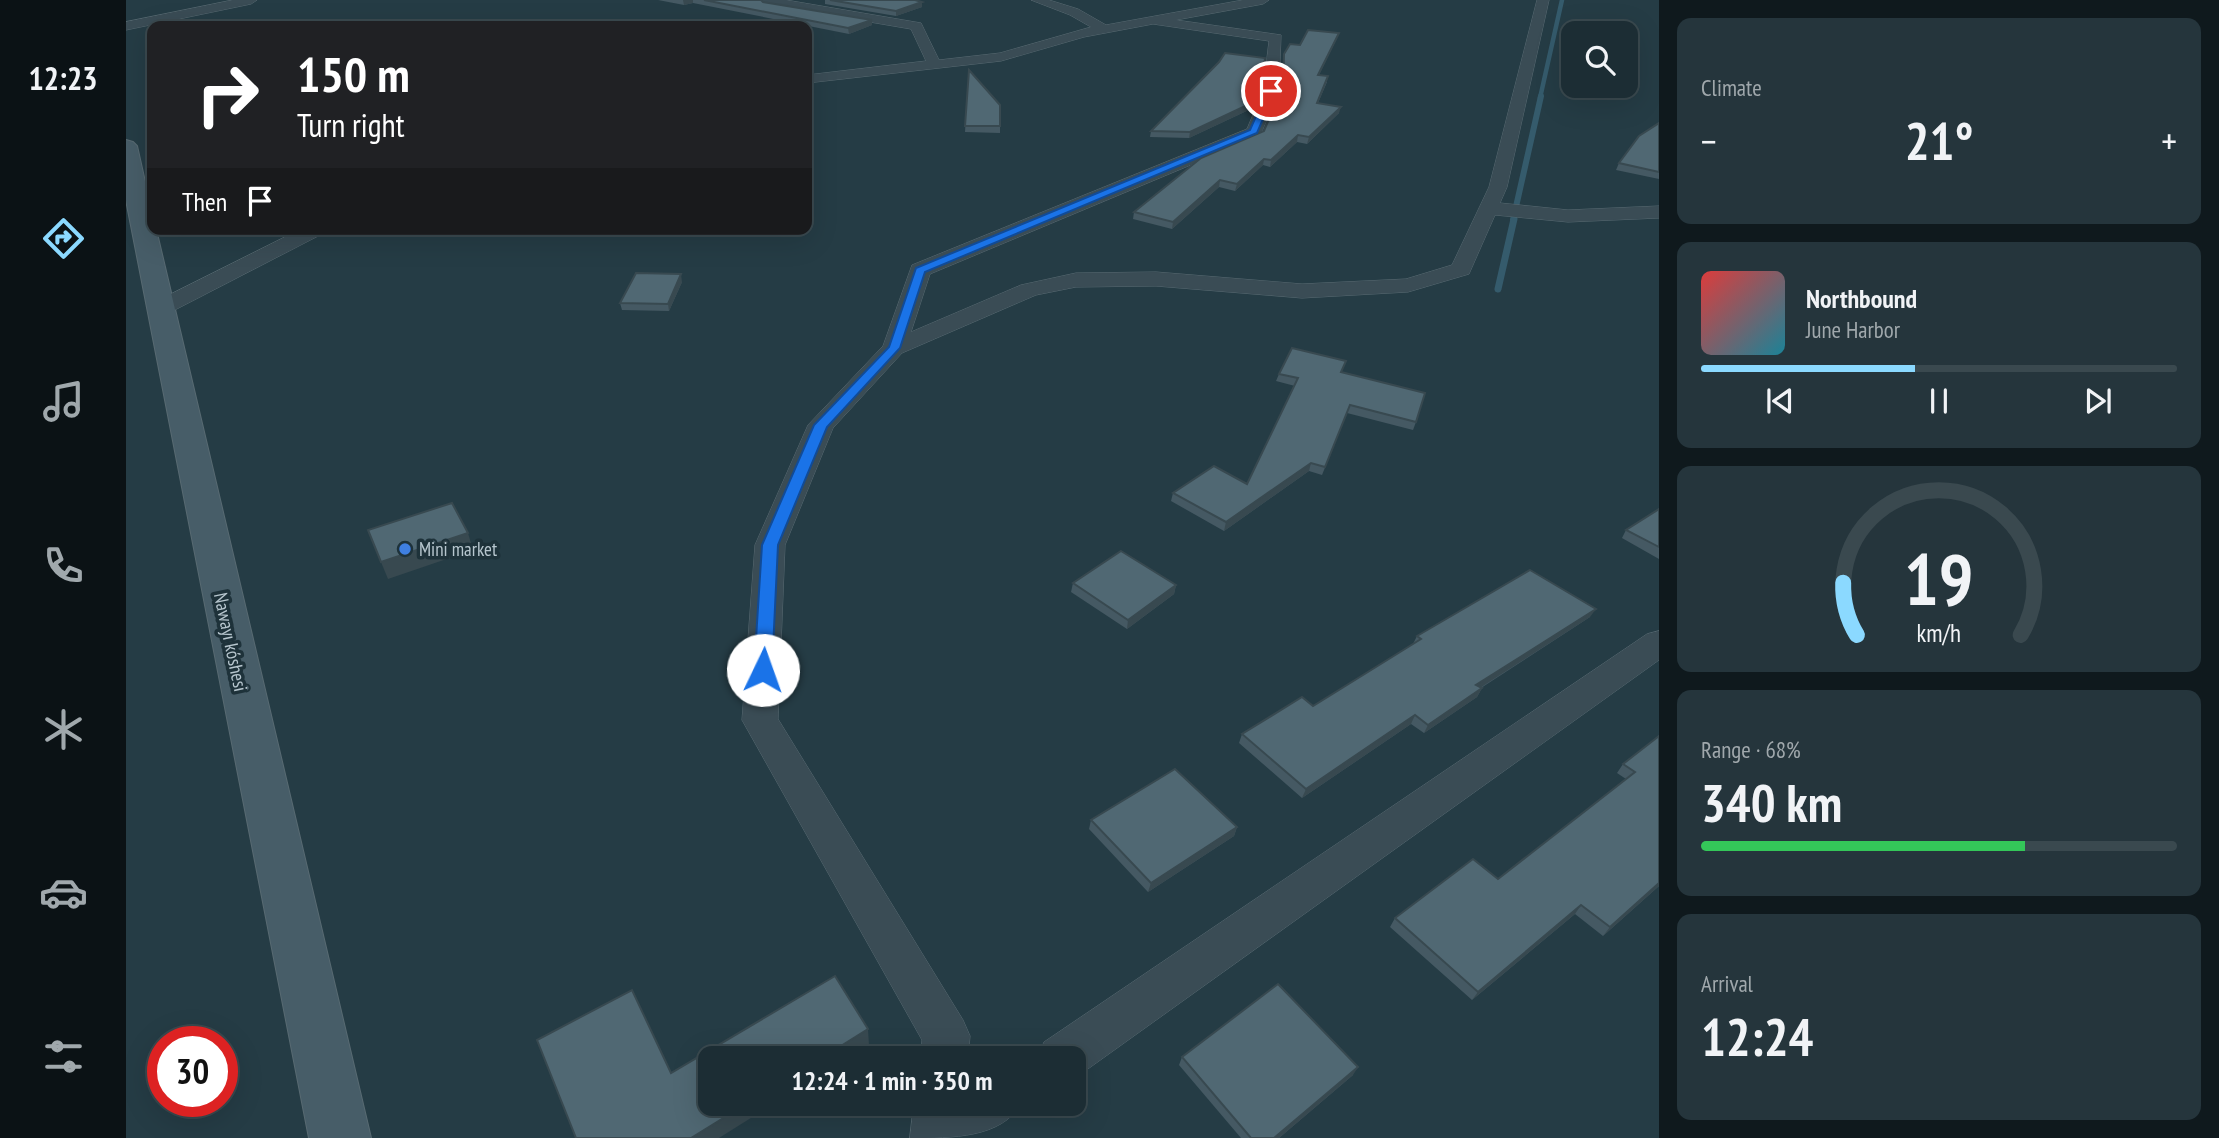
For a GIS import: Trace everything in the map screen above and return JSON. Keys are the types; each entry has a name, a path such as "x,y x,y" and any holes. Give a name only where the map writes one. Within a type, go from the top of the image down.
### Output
{"main road":[{"name":"Nawayı kóshesi","path":"126,146 159,309 340,1138"}],"street":[{"path":"150,21 251,0"},
{"path":"764,0 916,26 933,64"},
{"path":"1037,0 1074,12 1104,29"},
{"path":"812,78 1001,57 1104,29 1263,0"},
{"path":"945,1046 946,1036 760,720 770,545 821,425 894,348 1029,290 1076,280 1156,279 1302,291 1408,285 1461,269 1498,187 1543,0"},
{"path":"894,348 920,270 1254,132 1271,91 1276,38 1152,20"},
{"path":"126,26 147,22"},
{"path":"1488,208 1568,216 1659,212"},
{"path":"159,309 305,235"},
{"path":"1080,1046 1659,643"},
{"path":"935,1138 938,1116"},
{"path":"947,1138 979,1116"}],"building":[{"path":"704,0 761,0 872,20 848,28"},
{"path":"830,0 915,0 922,2 896,11"},
{"path":"1308,30 1339,33 1318,75 1328,76 1317,103 1341,107 1309,137 1298,135 1271,160 1264,159 1237,184 1220,180 1173,222 1134,212 1201,158 1264,131 1283,86 1284,54 1290,44 1300,45"},
{"path":"1225,53 1265,58 1262,85 1254,102 1190,132 1151,131 1219,62"},
{"path":"969,70 1000,105 1000,126 965,126"},
{"path":"1659,123 1659,172 1619,163 1639,136"},
{"path":"636,273 681,274 668,304 620,303"},
{"path":"1292,348 1346,361 1341,372 1425,393 1416,422 1350,405 1325,467 1311,463 1226,522 1173,493 1214,466 1247,484 1298,378 1279,374"},
{"path":"452,503 468,533 381,562 368,530"},
{"path":"1659,509 1659,547 1626,530"},
{"path":"1121,551 1176,585 1128,620 1073,583"},
{"path":"1530,570 1596,609 1476,685 1482,688 1428,725 1415,715 1306,789 1242,734 1302,697 1313,706 1421,639 1417,636"},
{"path":"1659,736 1659,883 1610,927 1581,905 1478,992 1395,918 1473,859 1498,879 1635,772 1623,764"},
{"path":"1175,769 1237,827 1151,883 1091,820"},
{"path":"835,976 868,1029 841,1046 717,1046"},
{"path":"1278,984 1358,1067 1274,1138 1251,1138 1182,1057"},
{"path":"632,990 671,1073 698,1057 698,1116 727,1116 691,1138 576,1138 537,1040"}],"waterway":[{"path":"1540,98 1562,0"},
{"path":"1513,220 1541,96"},
{"path":"1498,289 1514,219"}],"place":[{"name":"Mini market","path":"405,549"}],"route":[{"path":"763,670 770,545 821,425 894,348 920,270 1254,132 1271,91"}]}
